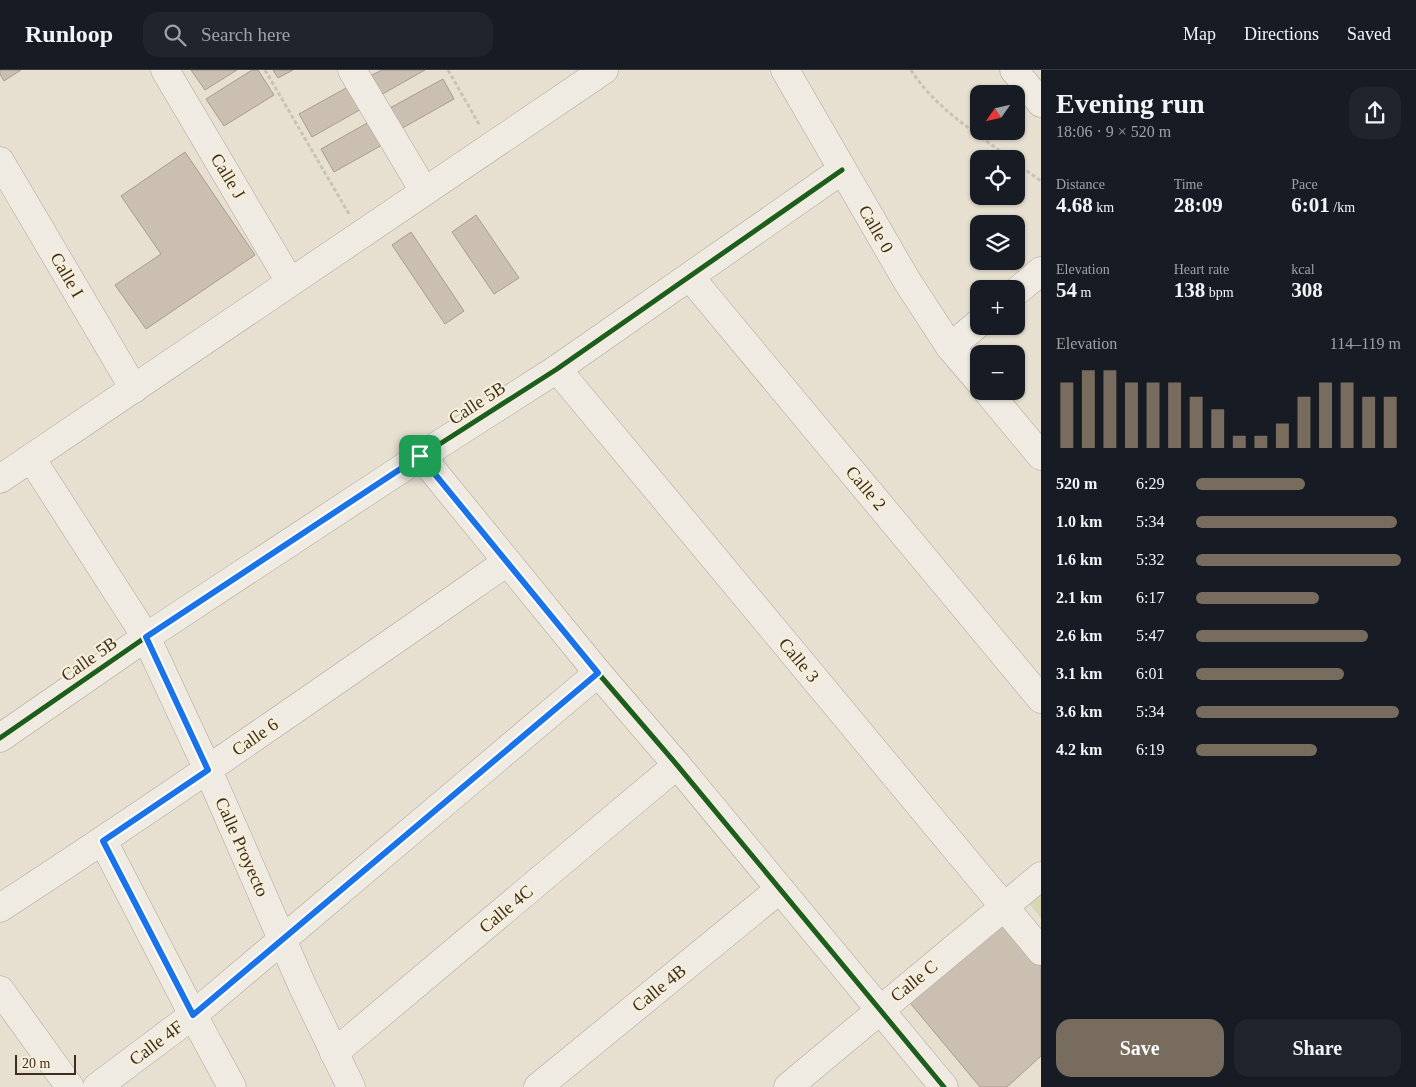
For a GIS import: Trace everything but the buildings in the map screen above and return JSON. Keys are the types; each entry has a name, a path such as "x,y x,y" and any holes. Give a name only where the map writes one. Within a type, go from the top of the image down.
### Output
{"street":[{"name":"Calle J","path":"165,70 290,282"},
{"path":"352,70 424,191"},
{"name":"Calle 0","path":"785,70 907,281 950,346 970,370"},
{"path":"1014,70 1041,103"},
{"path":"2,472 31,458 134,389 492,146 591,74"},
{"name":"Calle I","path":"0,160 134,389"},
{"name":"Calle 5B","path":"0,738 146,637 420,456 557,369 842,170"},
{"path":"1025,284 1041,271"},
{"name":"Calle 2","path":"690,277 1041,699"},
{"path":"950,346 970,330"},
{"name":"Calle 3","path":"557,369 1041,951"},
{"path":"997,400 1036,440"},
{"path":"420,456 598,673 677,765 944,1087"},
{"name":"Calle Proyecto","path":"31,458 146,637 208,770 302,985 350,1087"},
{"name":"Calle 6","path":"0,908 208,770 507,562"},
{"name":"Calle 4F","path":"97,1087 193,1015 598,673"},
{"name":"Calle 4C","path":"334,1053 677,765"},
{"path":"103,841 232,1087"},
{"name":"Calle C","path":"788,1087 1041,876"},
{"name":"Calle 4B","path":"538,1087 780,889"},
{"path":"0,990 70,1087"}],"path":[{"path":"265,70 361,234"},
{"path":"448,70 492,146"},
{"path":"911,70 939,104 999,150"},
{"path":"1025,169 1041,181"}],"green space":[{"path":"1041,880 1041,918 1023,896"}],"cycle path":[{"path":"0,738 146,637 557,369 842,170"},
{"path":"421,456 598,673 677,765 944,1087"}],"route":[{"path":"420,456 598,673 193,1015 103,841 208,770 146,637 420,456"}]}
